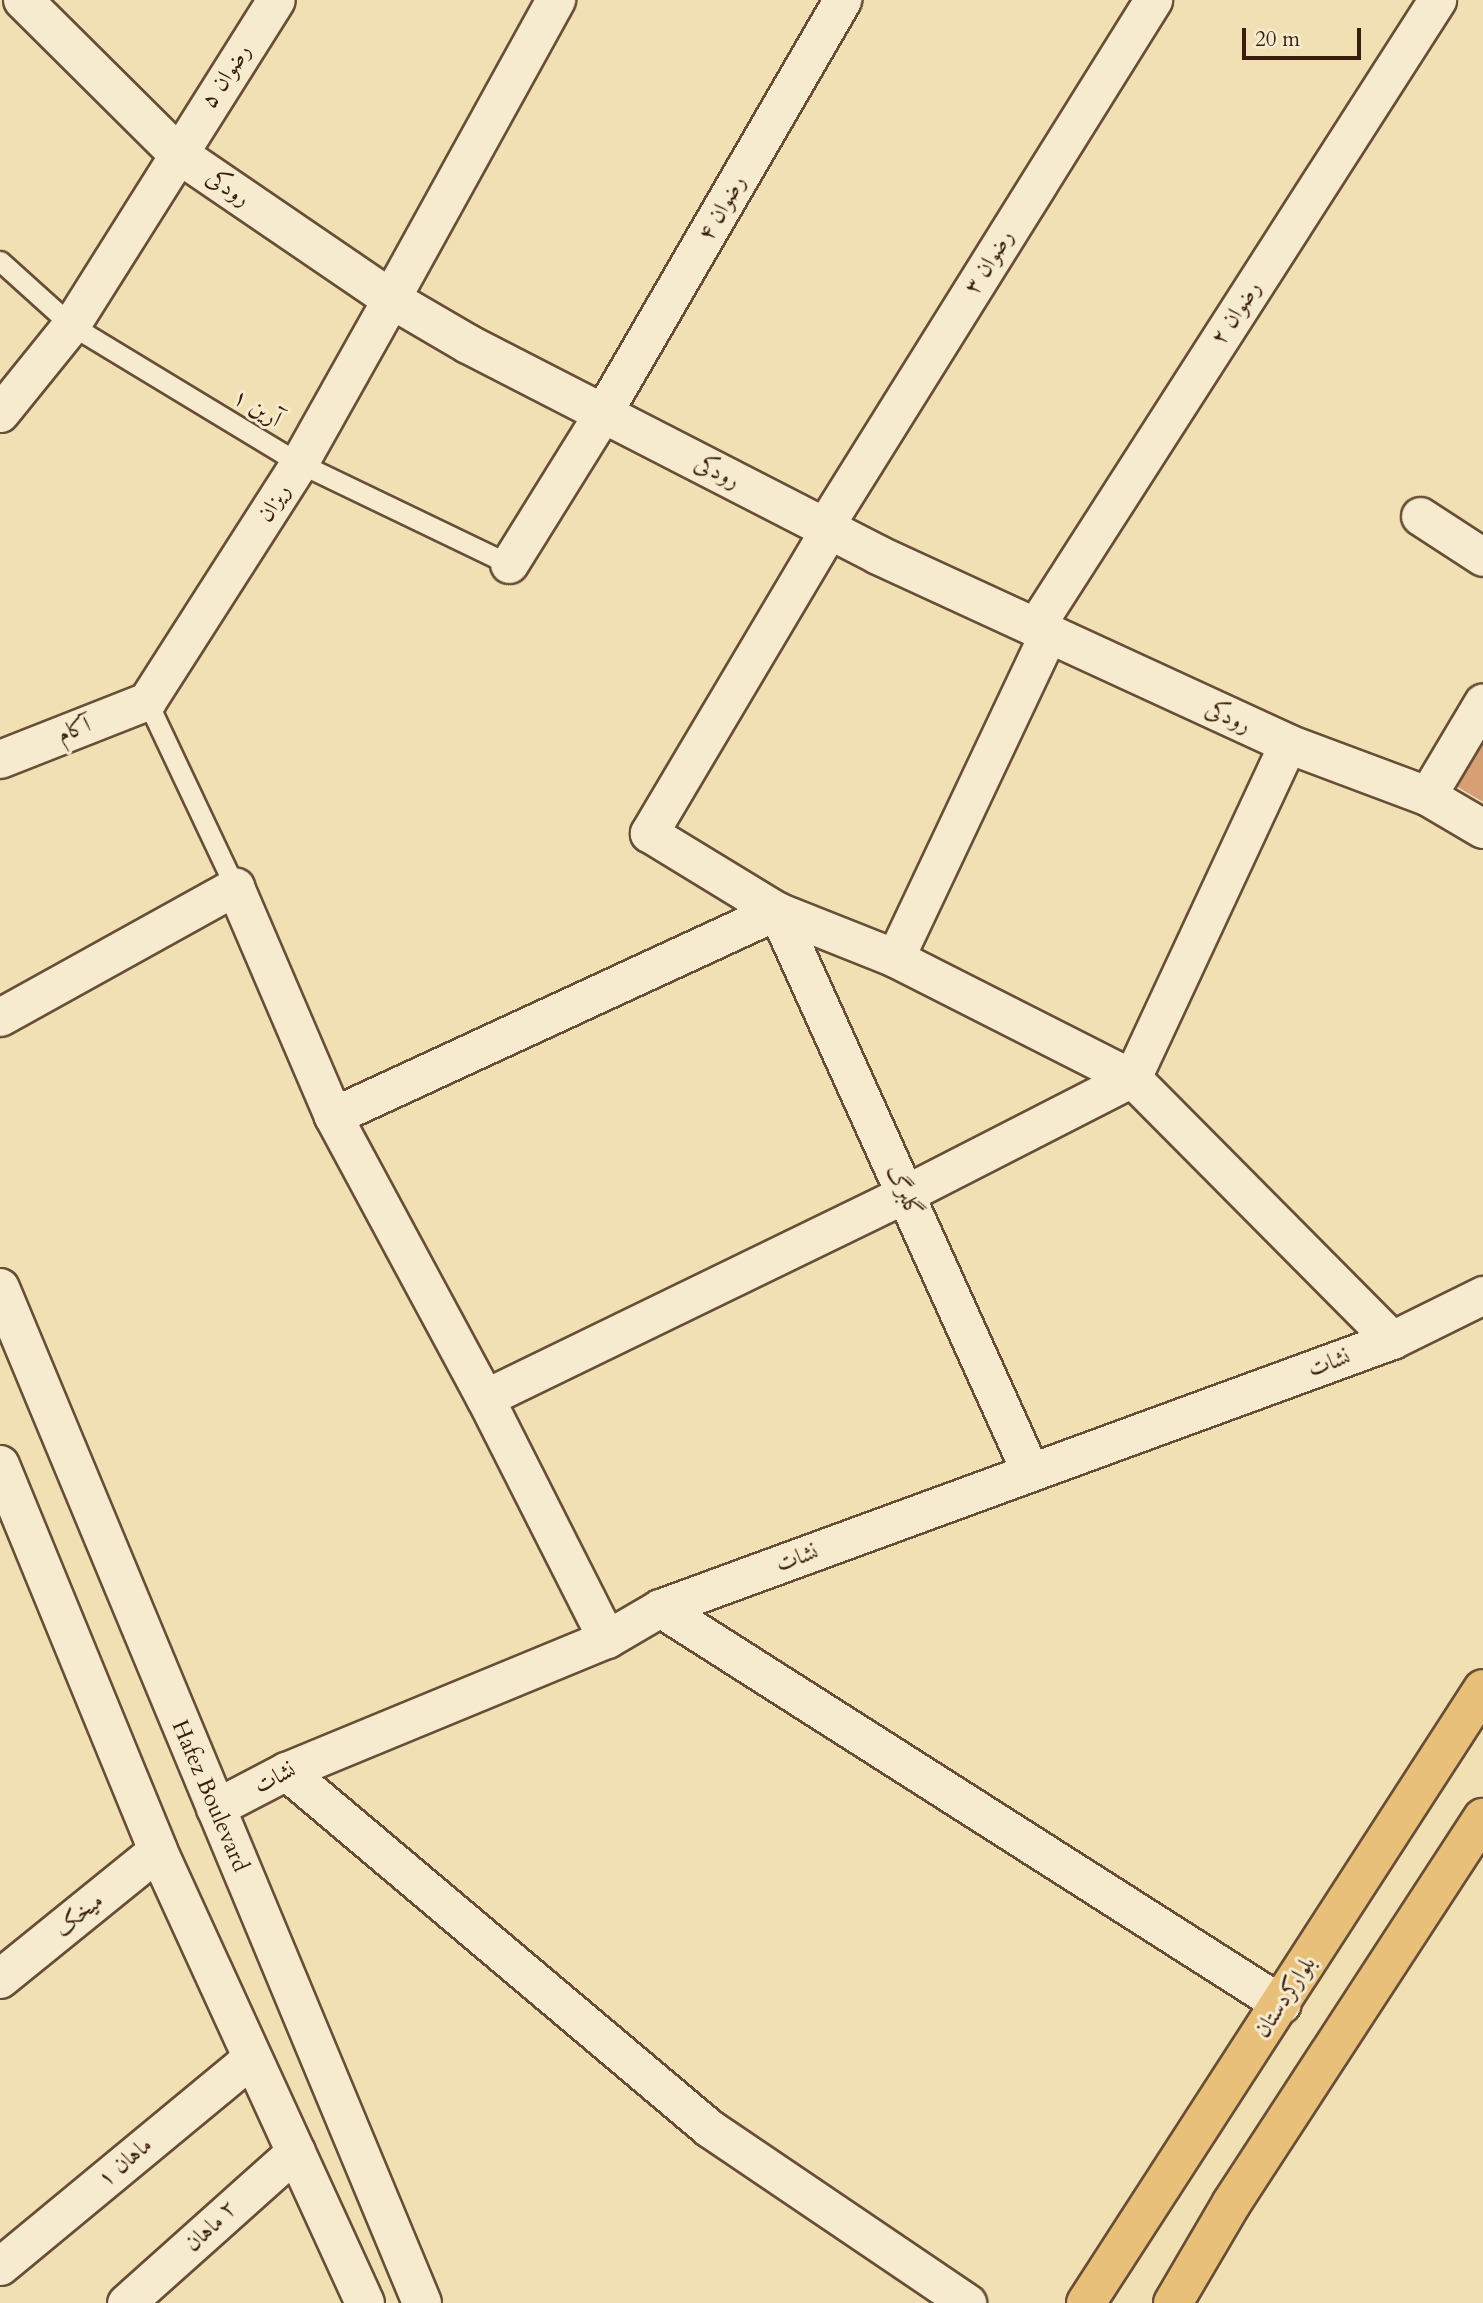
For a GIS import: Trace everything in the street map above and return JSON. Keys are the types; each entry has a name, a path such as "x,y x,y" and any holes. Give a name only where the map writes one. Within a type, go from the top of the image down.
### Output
{"main road":[{"name":"بلوارکردستان","path":"1086,2303 1483,1689"},
{"path":"1173,2303 1231,2204 1483,1818"}],"street":[{"name":"رودکی","path":"23,0 177,153 391,299 601,416 828,526 878,555 1289,744 1427,796 1483,829"},
{"name":"رضوان ۵","path":"0,413 71,325 177,153 276,0"},
{"path":"391,299 556,0"},
{"name":"رضوان ۴","path":"509,564 601,416 842,0"},
{"name":"رضوان ۳","path":"777,911 649,833 828,526 1153,0"},
{"name":"رضوان ۲","path":"895,958 1042,631 1437,0"},
{"name":"ریزان","path":"147,701 299,463 391,299"},
{"path":"1420,516 1483,557"},
{"name":"آکام","path":"0,759 147,701"},
{"path":"1427,796 1483,702"},
{"path":"485,1398 905,1194 1132,1078 1289,744"},
{"path":"0,1017 235,887 333,1116 485,1398 607,1639"},
{"path":"333,1116 777,911 895,958 1132,1078 1392,1340"},
{"name":"گلبرگ","path":"777,911 1030,1471"},
{"name":"Hafez Boulevard","path":"0,1288 422,2303"},
{"name":"نشات","path":"215,1808 286,1771 607,1639 660,1608 1392,1340 1483,1295"},
{"path":"0,1465 158,1851 250,2059 296,2151 365,2303"},
{"path":"660,1608 1281,2004"},
{"path":"286,1771 709,2128 967,2303"},
{"name":"میخک","path":"0,1979 158,1851"},
{"name":"ماهان ۱","path":"0,2266 250,2059"},
{"name":"٢ ماهان","path":"127,2303 296,2151"}],"lane":[{"name":"آرین ۱","path":"0,261 71,325 299,463 509,564"},
{"path":"147,701 235,887"}],"building":[{"path":"1483,730 1483,802 1451,783"}]}
